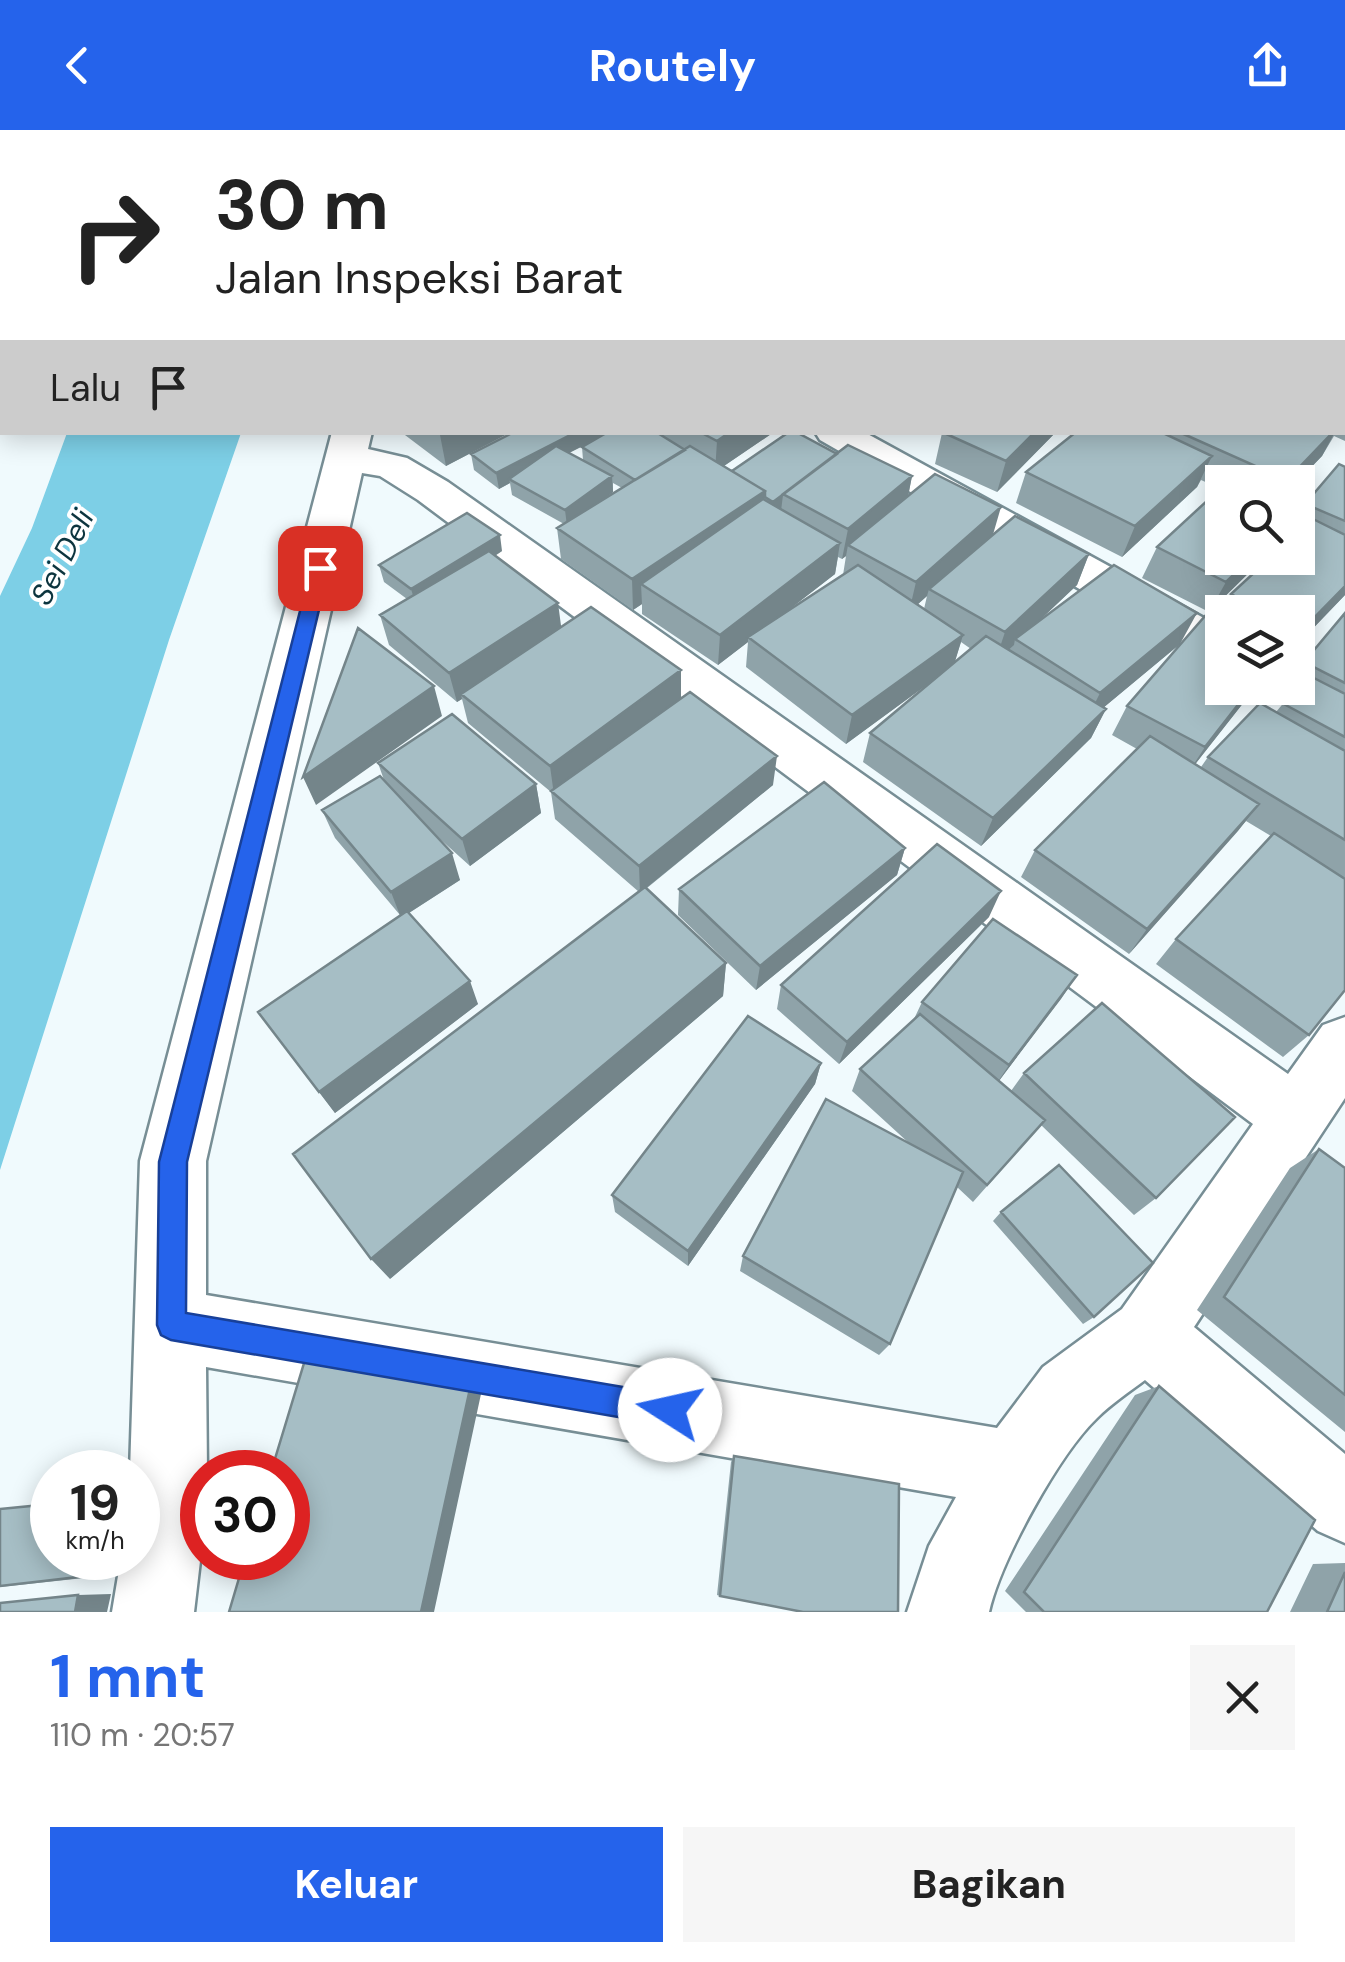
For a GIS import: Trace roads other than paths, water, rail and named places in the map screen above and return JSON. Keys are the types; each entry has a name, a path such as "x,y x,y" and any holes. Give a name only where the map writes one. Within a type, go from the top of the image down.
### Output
{"street":[{"path":"839,435 1205,639"},
{"path":"153,1612 168,1509 173,1162 350,445 393,467 449,483 1296,1117"},
{"path":"948,1612 958,1574 1014,1469 1069,1393 1146,1334 1345,1046"},
{"path":"171,1325 1014,1469"},
{"path":"1146,1334 1345,1504"}],"water":[{"name":"Sei Deli","path":"66,435 240,435 169,640 0,1170 0,596 32,528"}]}
